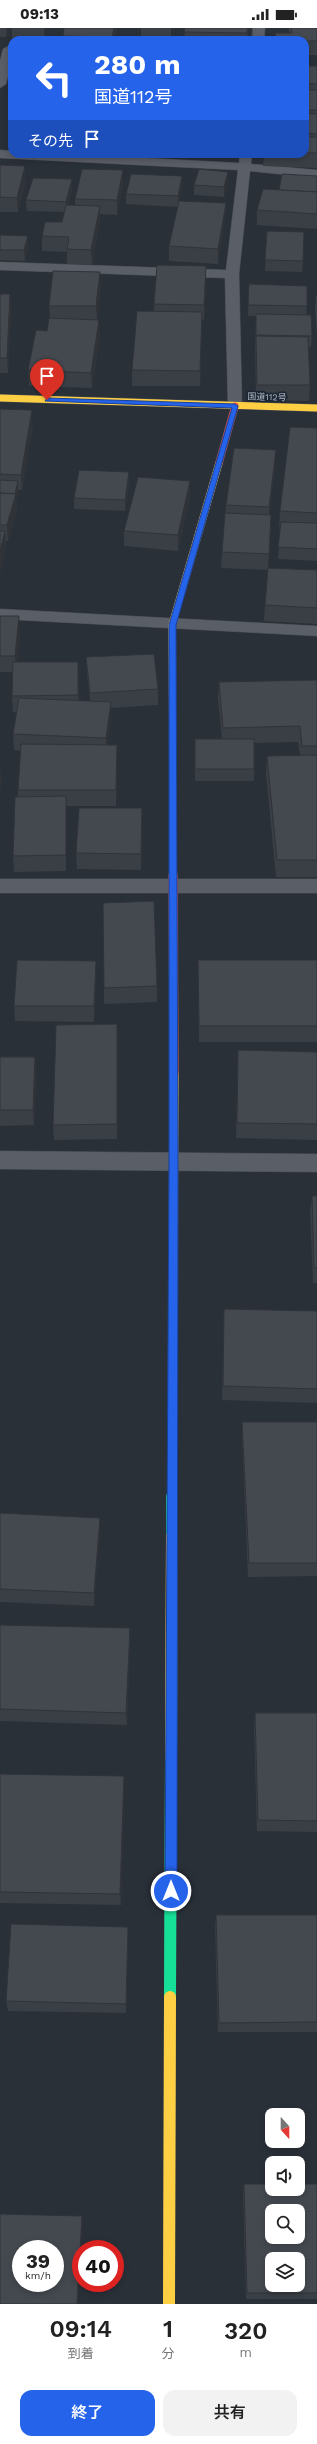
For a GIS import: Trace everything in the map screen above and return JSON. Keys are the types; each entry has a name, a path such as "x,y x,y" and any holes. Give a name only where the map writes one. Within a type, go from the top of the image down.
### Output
{"main road":[{"name":"国道112号","path":"0,398 317,408"},
{"path":"169,2304 174,1161 172,625 235,406"}],"street":[{"path":"0,84 7,49"},
{"path":"163,158 245,160 317,174"},
{"path":"235,406 232,274 245,160"},
{"path":"0,266 232,274"},
{"path":"0,614 172,625 317,631"},
{"path":"0,886 317,886"},
{"path":"0,1160 317,1163"}],"building":[{"path":"64,28 114,28 112,36 63,36"},
{"path":"185,28 247,28 247,33 184,32"},
{"path":"291,28 317,28 317,41 309,41 309,36 275,36 275,33 292,33"},
{"path":"309,66 317,66 317,84 309,83"},
{"path":"309,90 317,90 317,110 309,110"},
{"path":"309,113 317,114 317,134 309,133"},
{"path":"309,137 317,137 317,153 309,153"},
{"path":"0,165 25,166 17,198 0,197"},
{"path":"82,169 123,170 117,200 75,199"},
{"path":"199,169 228,172 224,187 194,185"},
{"path":"131,174 182,176 178,196 126,194"},
{"path":"282,174 317,176 317,192 279,190"},
{"path":"33,178 72,179 66,202 26,200"},
{"path":"263,189 317,192 317,214 257,210"},
{"path":"179,201 226,203 218,249 169,246"},
{"path":"66,205 100,206 91,250 67,249 69,237 42,236 45,222 62,222"},
{"path":"267,231 304,232 303,261 265,260"},
{"path":"0,235 28,236 24,250 0,250"},
{"path":"157,265 206,266 204,305 154,304"},
{"path":"53,271 100,272 96,306 49,306"},
{"path":"249,284 307,286 307,306 248,305"},
{"path":"0,294 10,294 7,358 0,358"},
{"path":"137,311 202,312 200,371 132,370"},
{"path":"256,314 311,315 312,336 256,335"},
{"path":"49,318 99,320 91,373 28,370 36,330 47,331"},
{"path":"256,336 308,337 310,385 257,385"},
{"path":"0,409 32,410 21,475 0,474"},
{"path":"290,427 317,428 317,513 280,511"},
{"path":"234,448 276,450 269,507 226,505"},
{"path":"79,470 129,472 125,500 74,498"},
{"path":"138,477 190,481 178,535 124,531"},
{"path":"0,480 18,481 15,494 0,493"},
{"path":"0,493 16,494 7,525 0,525"},
{"path":"225,513 271,515 269,554 222,552"},
{"path":"281,522 317,523 317,549 278,547"},
{"path":"0,531 5,531 0,552"},
{"path":"268,568 317,570 317,608 265,605"},
{"path":"0,616 19,616 15,656 0,656"},
{"path":"154,654 158,689 90,693 86,657"},
{"path":"13,662 78,662 78,695 12,696"},
{"path":"317,680 317,746 302,746 300,726 223,728 219,682"},
{"path":"19,698 111,702 106,738 13,734"},
{"path":"195,739 254,739 254,769 195,769"},
{"path":"21,744 117,745 116,790 18,790"},
{"path":"317,755 317,860 277,860 267,756"},
{"path":"66,796 66,855 13,856 15,797"},
{"path":"79,808 142,808 141,854 76,853"},
{"path":"154,901 157,986 104,988 103,903"},
{"path":"17,960 96,961 94,1006 14,1006"},
{"path":"198,960 317,960 317,1026 199,1026"},
{"path":"117,1024 117,1124 53,1125 56,1025"},
{"path":"238,1050 317,1052 317,1124 237,1123"},
{"path":"0,1057 35,1057 33,1110 0,1110"},
{"path":"312,1196 317,1196 317,1268 314,1268"},
{"path":"224,1309 317,1311 317,1389 223,1386"},
{"path":"242,1422 317,1422 317,1563 249,1563"},
{"path":"0,1513 100,1518 94,1593 0,1589"},
{"path":"0,1625 130,1628 126,1713 0,1709"},
{"path":"255,1713 317,1713 317,1821 258,1820"},
{"path":"0,1774 124,1776 120,1894 0,1892"},
{"path":"216,1915 317,1915 317,2022 219,2023"},
{"path":"11,1924 128,1927 126,2004 6,2001"},
{"path":"244,2184 265,2184 265,2196 305,2196 305,2184 317,2184 317,2293 247,2293"},
{"path":"0,2214 82,2216 81,2240 72,2240 72,2292 78,2292 77,2304 0,2304"}],"traffic: fast":[{"path":"172,1536 173,1307"},
{"path":"170,1997 171,1758"}],"traffic: slow":[{"path":"0,398 317,408"},
{"path":"173,799 172,625 219,463"},
{"path":"173,1307 174,1074"},
{"path":"171,1758 172,1536"},
{"path":"169,2304 170,1997"}],"traffic: jam":[{"path":"219,463 235,406"},
{"path":"173,799 174,1074"}],"route":[{"path":"47,400 235,406 172,625 174,1161 171,1891"}]}
